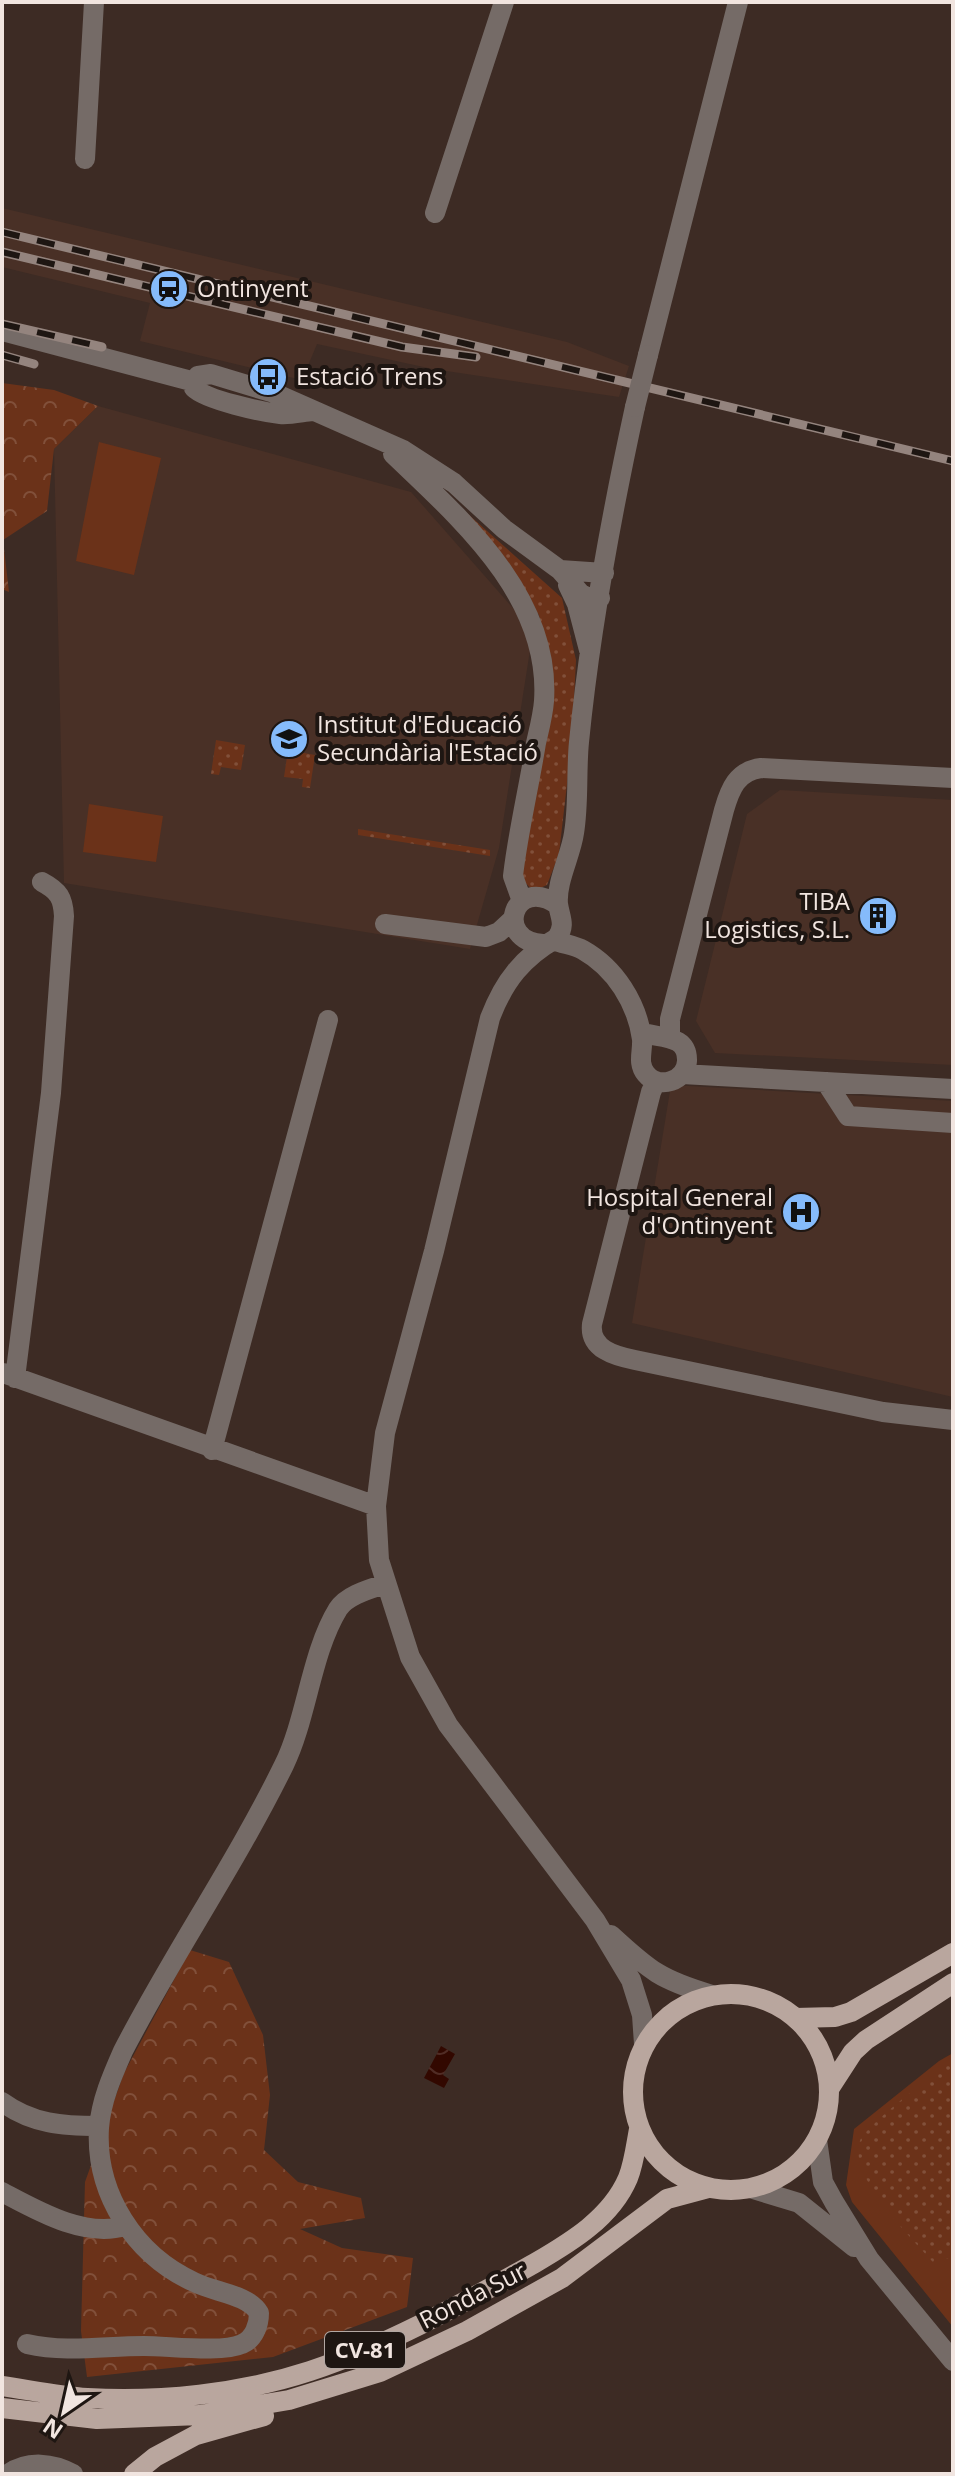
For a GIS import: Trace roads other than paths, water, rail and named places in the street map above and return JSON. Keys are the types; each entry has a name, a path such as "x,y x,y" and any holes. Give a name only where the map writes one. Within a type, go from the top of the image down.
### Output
{"main road":[{"path":"795,2018 835,2017 851,2012 953,1953"},
{"name":"CV-81","path":"829,2089 853,2052 866,2040 953,1983"},
{"name":"CV-81","path":"734,1994 756,1997 777,2005 795,2018 819,2050 825,2063 829,2089 827,2116 805,2158 772,2182 753,2189 730,2191 708,2188 679,2176 655,2156 639,2129 633,2108 632,2086 644,2044 662,2021 685,2005 712,1995 734,1994"},
{"name":"Ronda Sur","path":"2,2386 86,2398 200,2394 309,2372 375,2346 535,2263 594,2222 613,2202 629,2175 639,2129"},
{"name":"Ronda Sur","path":"2,2408 97,2419 200,2415 289,2400 380,2372 534,2295 585,2262 667,2199 708,2188"},
{"path":"134,2474 155,2457 196,2435 285,2410 380,2372"}],"street":[{"path":"85,159 94,2"},
{"path":"435,213 504,2"},
{"path":"552,900 562,881 575,830 579,741 604,573 635,407 738,2"},
{"path":"2,331 195,382 198,376 211,374 274,393 375,436 454,483 504,529 560,570 581,594 595,601 600,598"},
{"path":"375,436 468,526 500,567 530,620 542,659 544,701 514,869 518,910 514,927 579,947 610,971 657,1035 682,1046 684,1065 670,1082 649,1078 640,1064 657,1035 727,798 738,777 751,769 761,768 953,778"},
{"path":"560,570 604,573"},
{"path":"560,570 577,604 591,657"},
{"path":"42,882 55,889 63,900 63,929 51,1093 9,1375 376,1506"},
{"path":"385,924 486,937 499,932 529,897 552,900"},
{"path":"552,900 563,919 516,969 490,1018 434,1251 390,1411 376,1506 379,1560 410,1657 448,1725 595,1920 631,1980 642,2015 644,2044"},
{"path":"212,1450 328,1020"},
{"path":"684,1065 706,1076 953,1089"},
{"path":"656,1081 592,1324 591,1331 596,1343 607,1352 635,1360 883,1412 953,1420"},
{"path":"826,1082 848,1116 953,1123"},
{"path":"27,2344 76,2351 138,2346 219,2348 241,2345 249,2340 259,2324 259,2313 251,2303 178,2274 149,2254 125,2226 110,2193 103,2167 99,2126 108,2086 123,2051 286,1761 339,1607 361,1592 385,1584"},
{"path":"595,1920 654,1973 675,1984 712,1995"},
{"path":"2,2102 46,2123 99,2126"},
{"path":"817,2140 823,2182 869,2259 953,2361"},
{"path":"753,2189 799,2203 869,2259"},
{"path":"2,2192 82,2227 112,2230 125,2226"},
{"path":"8,2474 33,2464 53,2465 73,2474"}],"water":[{"path":"441,2046 455,2054 443,2075 449,2079 444,2088 424,2078"}],"railway":[{"path":"2,232 953,461"},
{"path":"2,252 402,347 476,357"},
{"path":"2,324 102,347"},
{"path":"2,355 34,364"}],"place":[{"name":"Ontinyent","path":"169,289"},
{"name":"Estació Trens","path":"268,377"},
{"name":"Institut d'Educació Secundària l'Estació","path":"289,739"},
{"name":"TIBA Logistics, S.L.","path":"878,916"},
{"name":"Hospital General d'Ontinyent","path":"801,1212"}]}
